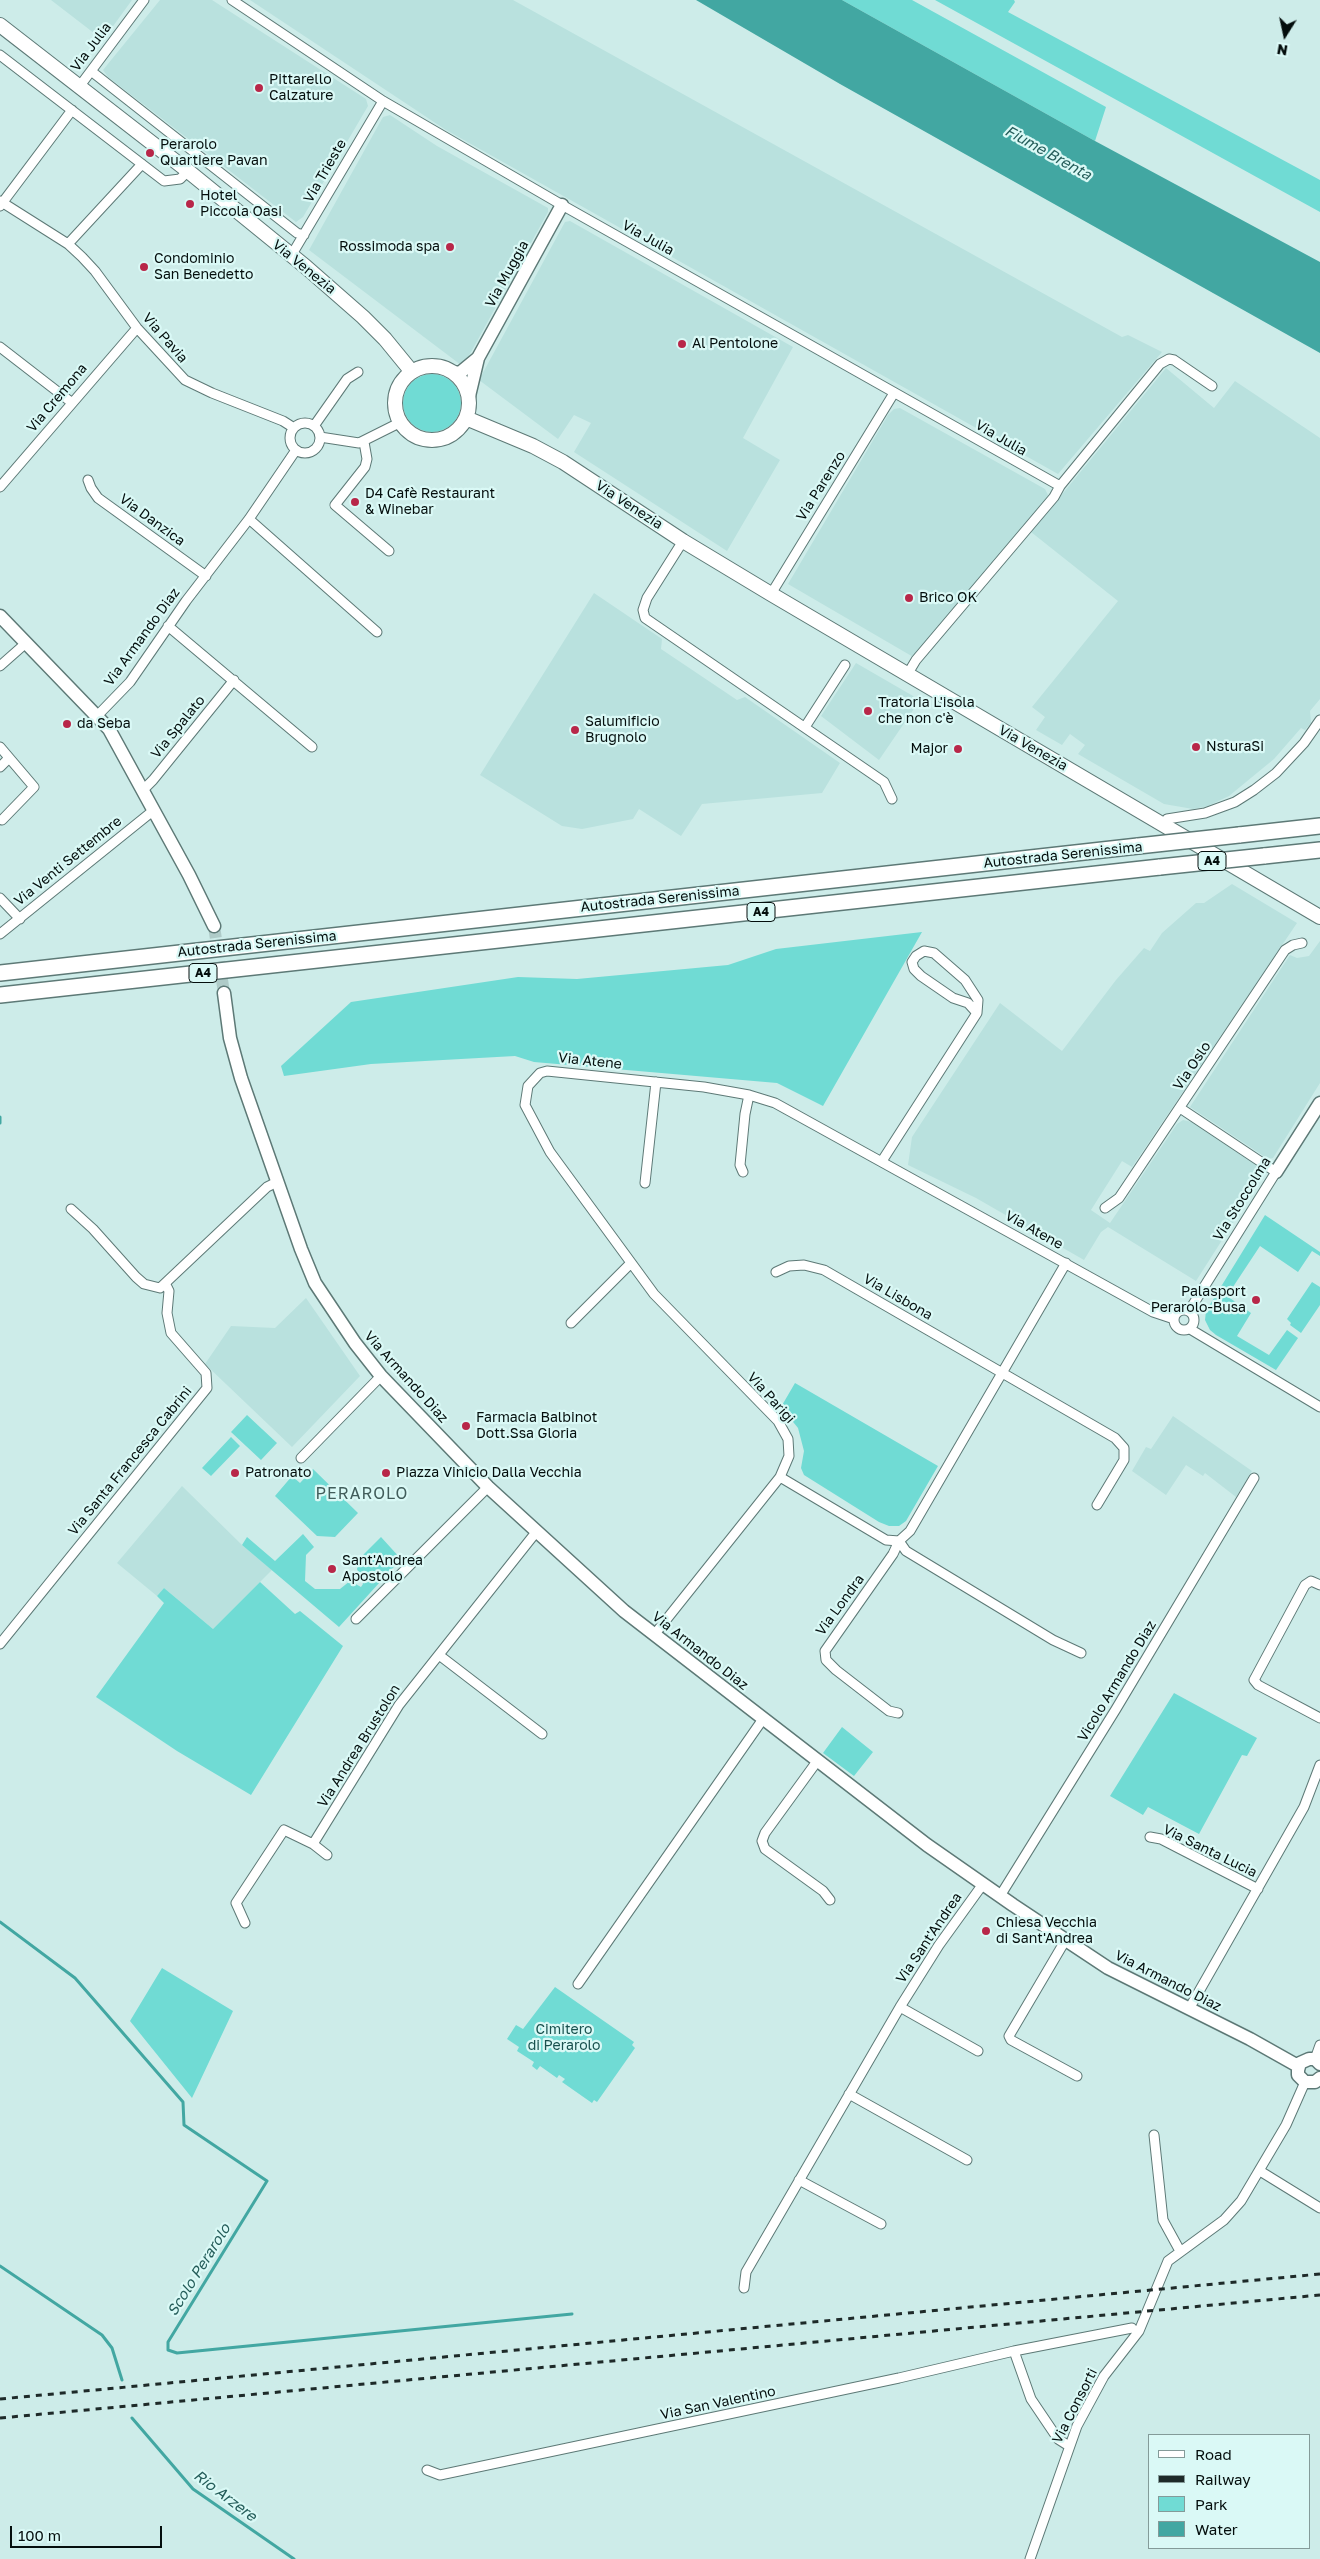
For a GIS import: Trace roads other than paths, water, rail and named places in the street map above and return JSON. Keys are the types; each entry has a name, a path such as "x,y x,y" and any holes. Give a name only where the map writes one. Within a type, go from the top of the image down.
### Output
{"highway":[{"name":"Autostrada Serenissima","path":"0,973 1320,826"},
{"name":"Autostrada Serenissima","path":"0,995 1320,850"}],"main road":[{"name":"Via Venezia","path":"0,25 188,171 364,317 412,372"},
{"path":"428,366 446,369 454,373 464,383 469,396 466,418 460,428 451,435 429,440 418,437 401,422 396,401 398,390 412,372 428,366"},
{"name":"Via Venezia","path":"466,418 554,457 684,541 771,594 1320,917"}],"street":[{"name":"Via Julia","path":"79,87 144,0"},
{"name":"Via Julia","path":"232,0 383,101 562,205 1060,486"},
{"path":"0,55 164,181 180,179 188,171"},
{"name":"Via Venezia","path":"91,71 297,233 304,235"},
{"name":"Via Trieste","path":"291,256 383,101"},
{"path":"1,204 72,110"},
{"path":"68,244 142,164"},
{"name":"Via Pavia","path":"1,204 68,244 95,271 136,328 184,380 283,421 294,428"},
{"name":"Via Muggia","path":"469,396 478,358 562,205"},
{"name":"Via Cremona","path":"0,487 136,328"},
{"path":"0,347 71,402"},
{"name":"Via Muggia","path":"454,373 461,372 478,358"},
{"path":"907,675 916,660 1054,497 1060,486 1164,361 1174,360 1212,386"},
{"path":"314,426 347,379 358,372"},
{"name":"Via Parenzo","path":"771,594 894,392"},
{"path":"320,437 364,442 401,422"},
{"path":"301,424 314,426 320,437 318,446 310,452 296,450 290,442 294,428 301,424"},
{"path":"364,442 367,460 365,467 335,505 389,551"},
{"name":"Via Armando Diaz","path":"97,716 120,695 296,450"},
{"name":"Via Danzica","path":"88,480 98,498 206,576"},
{"path":"248,519 377,632"},
{"path":"684,541 647,598 643,610 645,618 884,782 892,798"},
{"path":"0,616 97,716 119,744 189,874 214,926"},
{"path":"168,626 312,747"},
{"path":"0,666 26,643"},
{"path":"805,727 845,665"},
{"name":"Via Spalato","path":"143,790 154,780 234,680"},
{"path":"1164,824 1167,819 1205,814 1235,802 1254,790 1276,773 1299,749 1320,720"},
{"path":"0,747 33,784 33,789 2,820"},
{"path":"0,767 9,758"},
{"name":"Via Venti Settembre","path":"0,934 154,810"},
{"path":"0,898 20,919"},
{"name":"Via Oslo","path":"1105,1208 1119,1198 1285,950 1293,945 1302,943"},
{"path":"882,1161 977,1013 978,1000 964,980 934,953 924,951 916,956 912,962 914,969 921,976 953,998 971,1005 977,1013"},
{"name":"Via Armando Diaz","path":"224,993 230,1038 241,1078 301,1249 315,1283 354,1343 381,1376 488,1487 654,1635 927,1845 1065,1941 1122,1976 1298,2066"},
{"name":"Via Atene","path":"528,1086 534,1077 547,1071 656,1082 749,1095 788,1108 1153,1312 1174,1319 1174,1324 1179,1330 1190,1329 1320,1407"},
{"path":"645,1183 656,1082"},
{"name":"Via Parigi","path":"528,1086 525,1105 544,1141 631,1263 654,1294 782,1427 788,1439 790,1449 787,1464 780,1477 654,1635"},
{"path":"743,1172 740,1166 745,1114 749,1095"},
{"name":"Via Stoccolma","path":"1188,1311 1320,1103"},
{"path":"1180,1108 1276,1172"},
{"path":"71,1209 93,1229 144,1284 160,1288 267,1187 277,1182"},
{"path":"571,1323 631,1263"},
{"path":"780,1477 886,1540 899,1541 910,1531 1066,1263"},
{"name":"Via Lisbona","path":"776,1272 790,1266 816,1266 1115,1438 1122,1444 1125,1453 1124,1460 1097,1505"},
{"name":"Via Santa Francesca Cabrini","path":"0,1644 207,1388 206,1373 172,1332 167,1313 169,1291 166,1284"},
{"path":"1174,1319 1179,1312 1188,1311 1194,1320 1190,1329"},
{"path":"301,1458 381,1376"},
{"name":"Vicolo Armando Diaz","path":"1000,1896 1121,1701 1254,1478"},
{"path":"356,1619 488,1487"},
{"name":"Via Andrea Brustolon","path":"313,1844 399,1705 537,1531"},
{"path":"899,1541 906,1551 914,1556 1053,1640 1082,1653"},
{"name":"Via Londra","path":"898,1713 889,1711 836,1670 824,1656 828,1646 889,1560 899,1541"},
{"path":"1320,1585 1311,1581 1305,1585 1254,1680 1258,1685 1320,1718"},
{"path":"439,1655 542,1734"},
{"path":"578,1984 763,1719"},
{"path":"818,1760 765,1833 762,1842 765,1850 823,1891 830,1900"},
{"name":"Via Santa Lucia","path":"1189,2009 1304,1807 1320,1765"},
{"path":"245,1923 236,1903 284,1830 313,1844 327,1854"},
{"name":"Via Santa Lucia","path":"1150,1837 1160,1839 1258,1889"},
{"name":"Via Sant'Andrea","path":"744,2288 746,2272 900,2008 939,1945 983,1884"},
{"path":"1065,1941 1010,2036 1011,2040 1077,2076"},
{"path":"900,2008 978,2052"},
{"path":"1320,2045 1317,2061 1303,2060 1298,2066 1298,2075 1305,2082 1315,2082 1320,2079"},
{"name":"Via Consorti","path":"1030,2559 1041,2534 1068,2446 1098,2384 1139,2331 1168,2261 1232,2213 1260,2171 1286,2125 1305,2082"},
{"path":"850,2094 967,2160"},
{"path":"1154,2135 1163,2220 1180,2251"},
{"path":"1260,2171 1320,2208"},
{"path":"799,2180 881,2224"},
{"name":"Via San Valentino","path":"427,2470 440,2475 900,2378 1014,2351 1132,2328"},
{"path":"1014,2351 1031,2399 1058,2439 1068,2446"}],"water":[{"name":"Fiume Brenta","path":"696,0 842,0 1095,141 1320,262 1320,353 840,84"}],"waterway":[{"name":"Scolo Perarolo","path":"0,1117 0,1123"},
{"name":"Scolo Perarolo","path":"0,1922 75,1978 183,2102 184,2125 267,2181 168,2342 168,2350 177,2353 572,2314"},
{"name":"Rio Arzere","path":"0,2266 102,2335 112,2348 122,2380"},
{"name":"Rio Arzere","path":"132,2418 193,2489 294,2559"}],"tunnel":[{"path":"214,926 224,993"}],"railway":[{"path":"0,2399 1320,2274"},
{"path":"0,2418 1320,2295"}],"place":[{"name":"Pittarello Calzature","path":"259,88"},
{"name":"Perarolo Quartiere Pavan","path":"150,153"},
{"name":"Hotel Piccola Oasi","path":"190,204"},
{"name":"Rossimoda spa","path":"450,247"},
{"name":"Condominio San Benedetto","path":"144,267"},
{"name":"Al Pentolone","path":"682,344"},
{"name":"D4 Cafè Restaurant & Winebar","path":"355,502"},
{"name":"Brico OK","path":"909,598"},
{"name":"Tratoria L'isola che non c'è","path":"868,711"},
{"name":"da Seba","path":"67,724"},
{"name":"Salumificio Brugnolo","path":"575,730"},
{"name":"NsturaSi","path":"1196,747"},
{"name":"Major","path":"958,749"},
{"name":"Palasport Perarolo-Busa","path":"1256,1300"},
{"name":"Farmacia Balbinot Dott.Ssa Gloria","path":"466,1426"},
{"name":"Patronato","path":"235,1473"},
{"name":"Piazza Vinicio Dalla Vecchia","path":"386,1473"},
{"name":"Sant'Andrea Apostolo","path":"332,1569"},
{"name":"Chiesa Vecchia di Sant'Andrea","path":"986,1931"}],"district":[{"name":"PERAROLO","path":"362,1494"}],"park label":[{"name":"Cimitero di Perarolo","path":"564,2038"}]}
